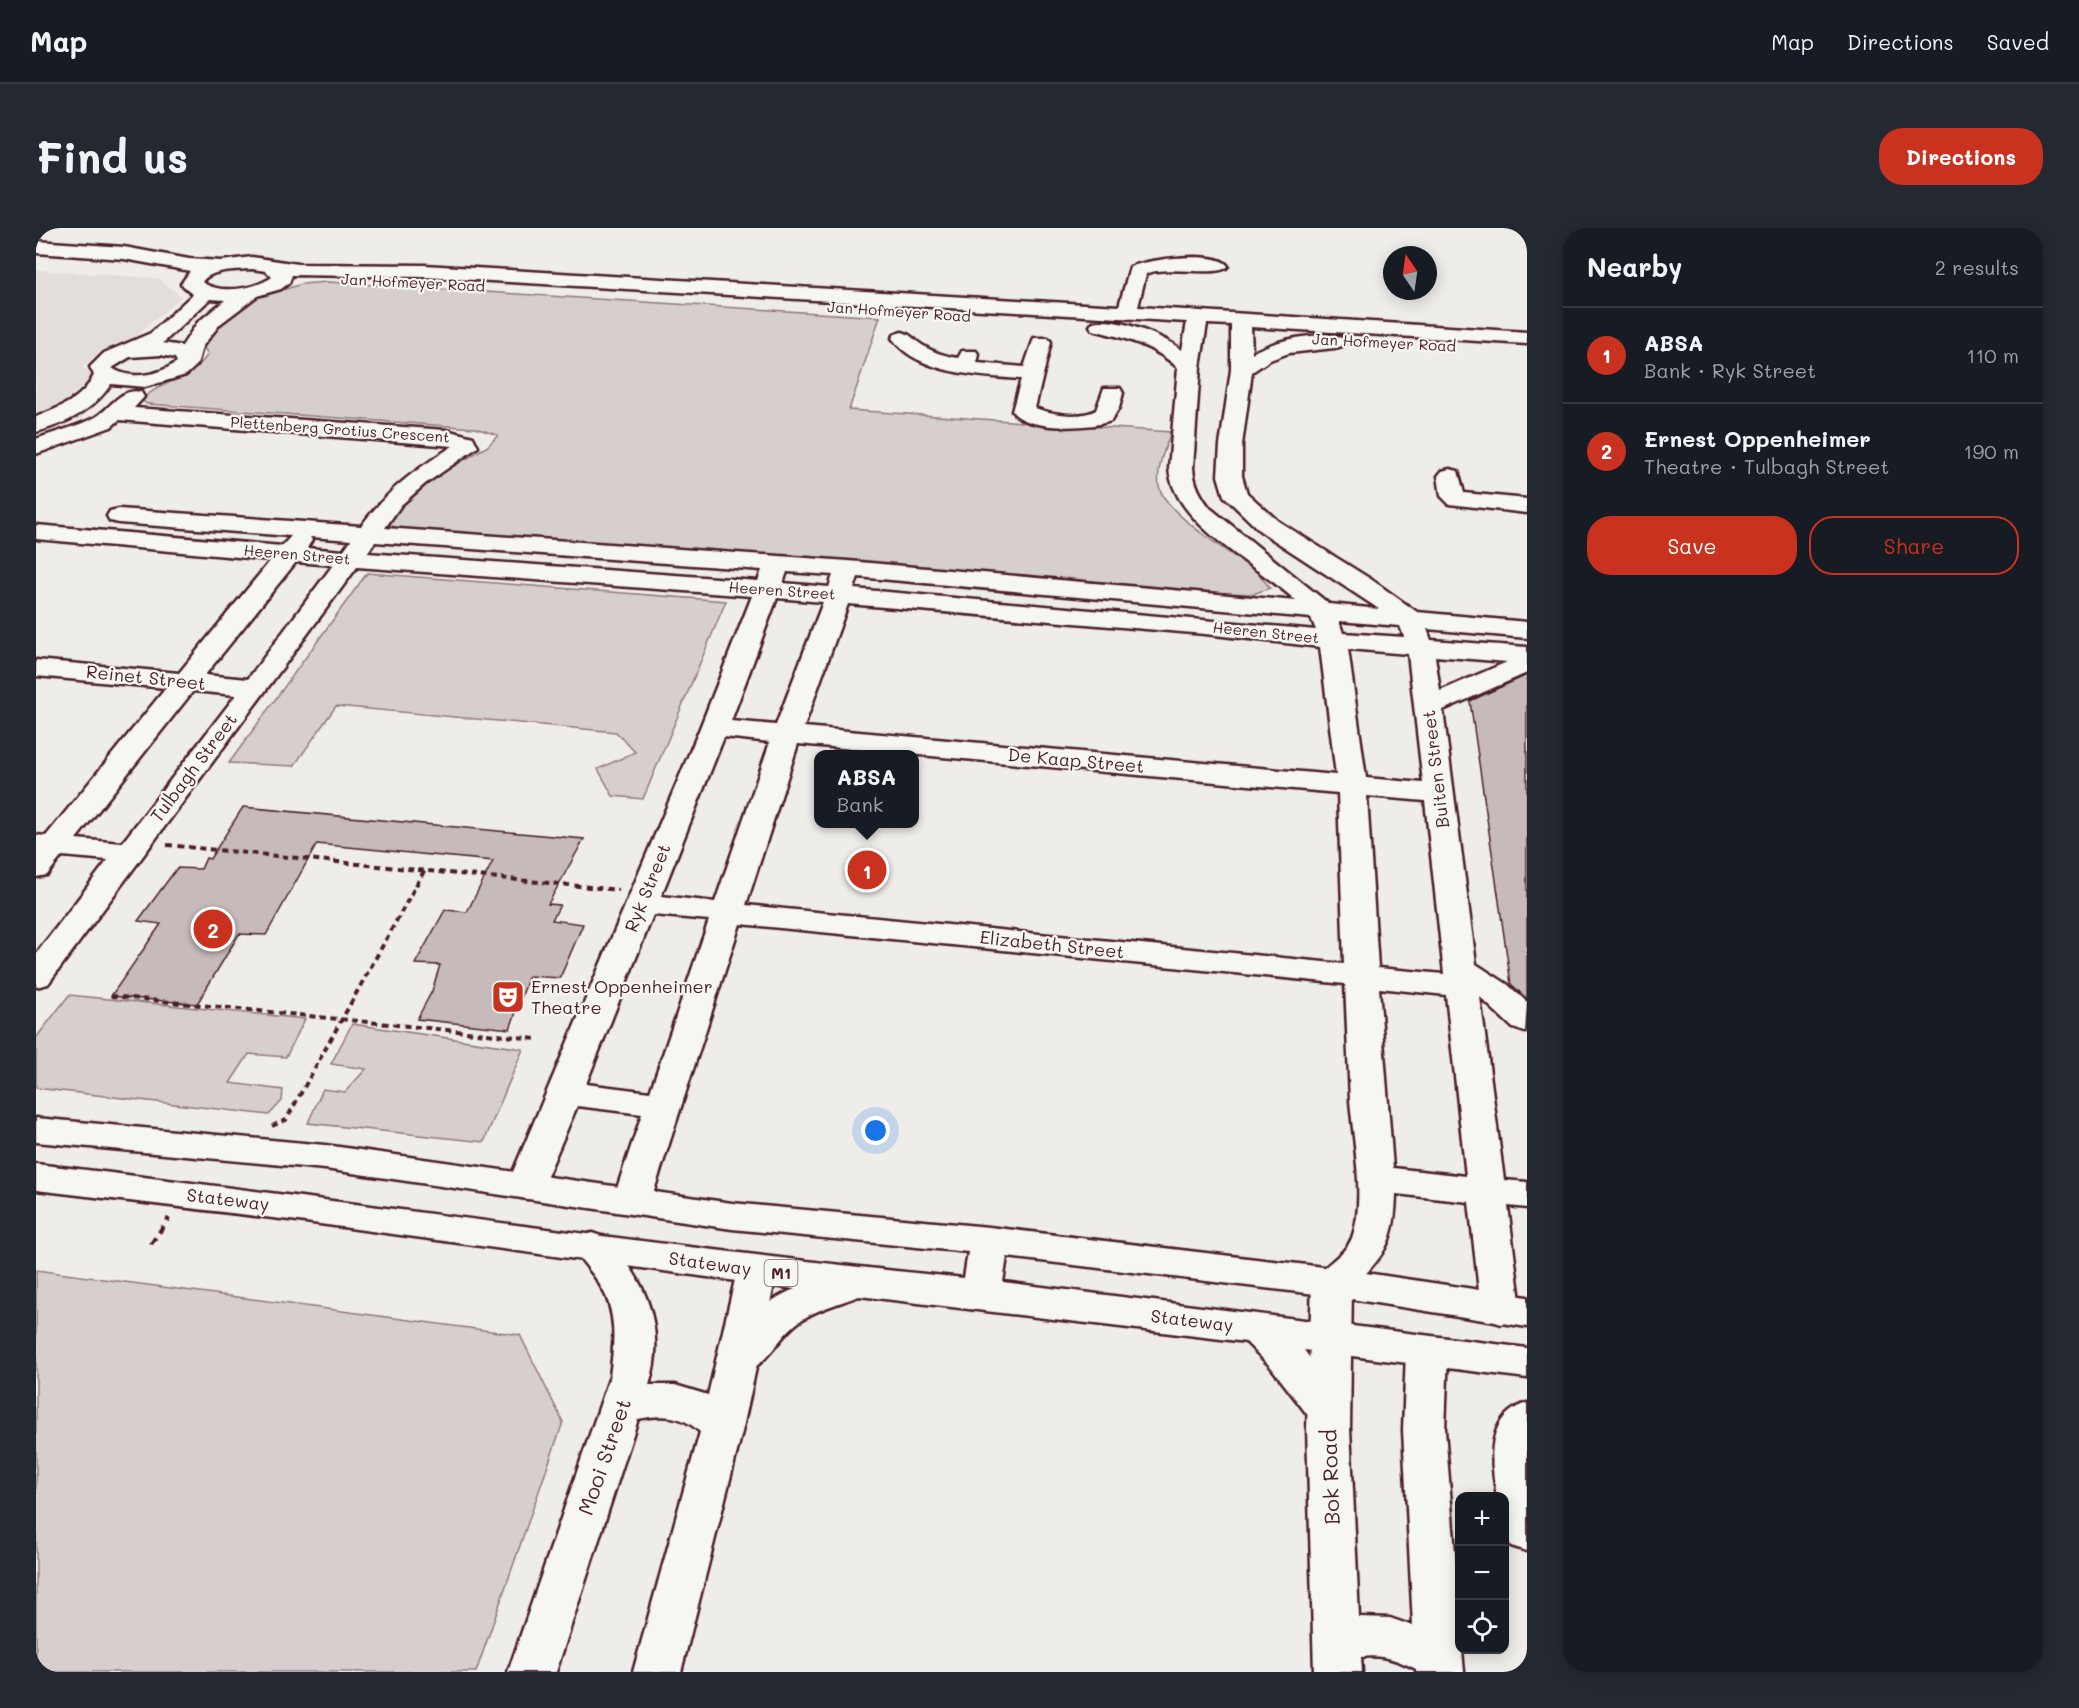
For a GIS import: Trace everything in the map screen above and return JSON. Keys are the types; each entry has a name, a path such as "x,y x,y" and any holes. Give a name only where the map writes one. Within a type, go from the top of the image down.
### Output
{"street":[{"path":"36,247 142,255 235,258"},
{"path":"142,255 189,265 235,258"},
{"path":"168,376 137,380 118,379 105,374 101,367 104,362 132,351 161,335 198,286 203,270 235,258"},
{"name":"Jan Hofmeyer Road","path":"235,258 298,270 423,263 734,295 1095,325 1241,327 1519,345"},
{"path":"36,260 158,269 198,286 227,294 251,292"},
{"path":"1127,313 1137,271 1142,267 1165,264 1218,267"},
{"path":"267,265 283,276 271,287"},
{"name":"Jan Hofmeyer Road","path":"251,292 301,281 334,279 1127,313 1197,325"},
{"path":"36,447 88,429 117,413 142,390 183,369 187,365 192,344 202,329 251,292"},
{"path":"1095,325 1134,334 1162,345 1189,367"},
{"path":"1197,325 1189,367 1180,468 1182,481 1190,498 1202,513 1283,577 1327,626 1352,785 1368,1099 1376,1179 1376,1215 1372,1236 1364,1253 1332,1282"},
{"path":"1241,327 1242,370 1231,445 1230,476 1236,496 1269,525 1363,585 1416,634"},
{"name":"Jan Hofmeyer Road","path":"1241,327 1353,342 1519,345"},
{"path":"902,338 910,348 924,356 968,360 978,370 1033,374"},
{"path":"1041,342 1023,411 1030,415 1086,421 1101,418 1106,413 1112,393"},
{"path":"1242,370 1261,356 1277,349 1310,344 1353,342"},
{"path":"132,351 167,349 188,358"},
{"path":"36,425 84,403 99,387 105,374"},
{"name":"Plettenberg Grotius Crescent","path":"117,413 446,437 465,442 467,447 463,452 404,489 382,515 370,536 352,559"},
{"path":"1183,442 1231,445"},
{"path":"1450,476 1453,496 1457,499 1527,506"},
{"name":"Heeren Street","path":"36,510 370,536 772,577"},
{"path":"42,853 187,682 307,531"},
{"name":"Heeren Street","path":"36,532 352,559 843,582 1184,624 1327,626 1416,634 1527,655"},
{"name":"Tulbagh Street","path":"36,976 352,559"},
{"name":"Ryk Street","path":"526,1186 714,728 772,577"},
{"path":"632,1200 788,735 843,582"},
{"name":"Heeren Street","path":"1416,634 1527,630"},
{"name":"Buiten Street","path":"1416,634 1428,706 1487,1193 1514,1310"},
{"path":"1428,706 1527,663"},
{"name":"Reinet Street","path":"36,668 255,688"},
{"name":"De Kaap Street","path":"714,728 1438,793"},
{"path":"42,853 134,848"},
{"name":"Elizabeth Street","path":"645,898 728,912 1362,976 1461,977"},
{"path":"1461,977 1493,987 1509,1000 1525,1021"},
{"path":"566,1093 663,1105"},
{"path":"36,1130 325,1157 732,1216 989,1242 1332,1282 1514,1310"},
{"path":"100,1185 135,1140"},
{"path":"298,1208 325,1157"},
{"name":"Stateway","path":"36,1177 298,1208 757,1271 982,1294 1527,1364"},
{"path":"1376,1179 1487,1193 1527,1195"},
{"path":"657,1672 722,1428 757,1271 758,1241 752,1229 732,1216"},
{"path":"982,1294 989,1242"},
{"name":"Mooi Street","path":"532,1672 621,1409 631,1376 636,1346 633,1311 626,1290 614,1271 592,1247"},
{"path":"739,1359 780,1314 799,1303 855,1281"},
{"name":"Bok Road","path":"1332,1282 1328,1338 1328,1411 1337,1658"},
{"path":"1259,1330 1286,1356 1328,1411"},
{"path":"1337,1658 1354,1636 1376,1635 1400,1640 1439,1665 1446,1575 1424,1430 1426,1351"},
{"path":"621,1409 658,1399 678,1400 712,1415 722,1428"},
{"path":"1509,1542 1527,1533 1512,1458 1516,1434 1527,1419"}],"path":[{"path":"134,848 424,871 645,898"},
{"path":"221,1148 286,1120 340,1018 424,871"},
{"path":"111,996 536,1039"},
{"path":"151,1244 185,1195"}],"shaded area":[{"path":"36,270 158,278 181,297 125,346 102,351 82,367 91,374 89,381 56,409 36,415"},
{"path":"328,282 880,317 849,410 1171,432 1158,479 1164,497 1187,522 1259,574 1270,588 1253,594 1224,593 400,529 390,525 389,517 412,491 488,446 498,435 475,428 147,404 141,400 149,393 185,375 201,363 208,354 201,343 242,302 302,284"},
{"path":"367,573 726,601 643,799 613,796 598,769 635,752 616,732 336,706 294,766 229,763"},
{"path":"69,995 305,1019 286,1057 249,1054 230,1083 283,1090 282,1101 269,1115 36,1088 36,1038"},
{"path":"352,1024 523,1049 484,1142 308,1123 323,1089 345,1092 366,1069 331,1064"},
{"path":"36,1270 520,1335 563,1422 476,1672 36,1672"}],"building":[{"path":"1527,675 1527,999 1511,984 1470,701"},
{"path":"243,807 584,839 548,904 560,905 552,920 583,924 560,978 529,976 510,1029 417,1019 432,991 440,965 415,964 445,910 467,912 493,861 317,844 266,935 239,934 197,1004 111,996 161,924 138,921 177,868 201,869 206,858 210,859"}],"place":[{"name":"ABSA","path":"867,870"},
{"name":"Ernest Oppenheimer","path":"213,929"},
{"name":"Ernest Oppenheimer Theatre","path":"508,997"}]}
